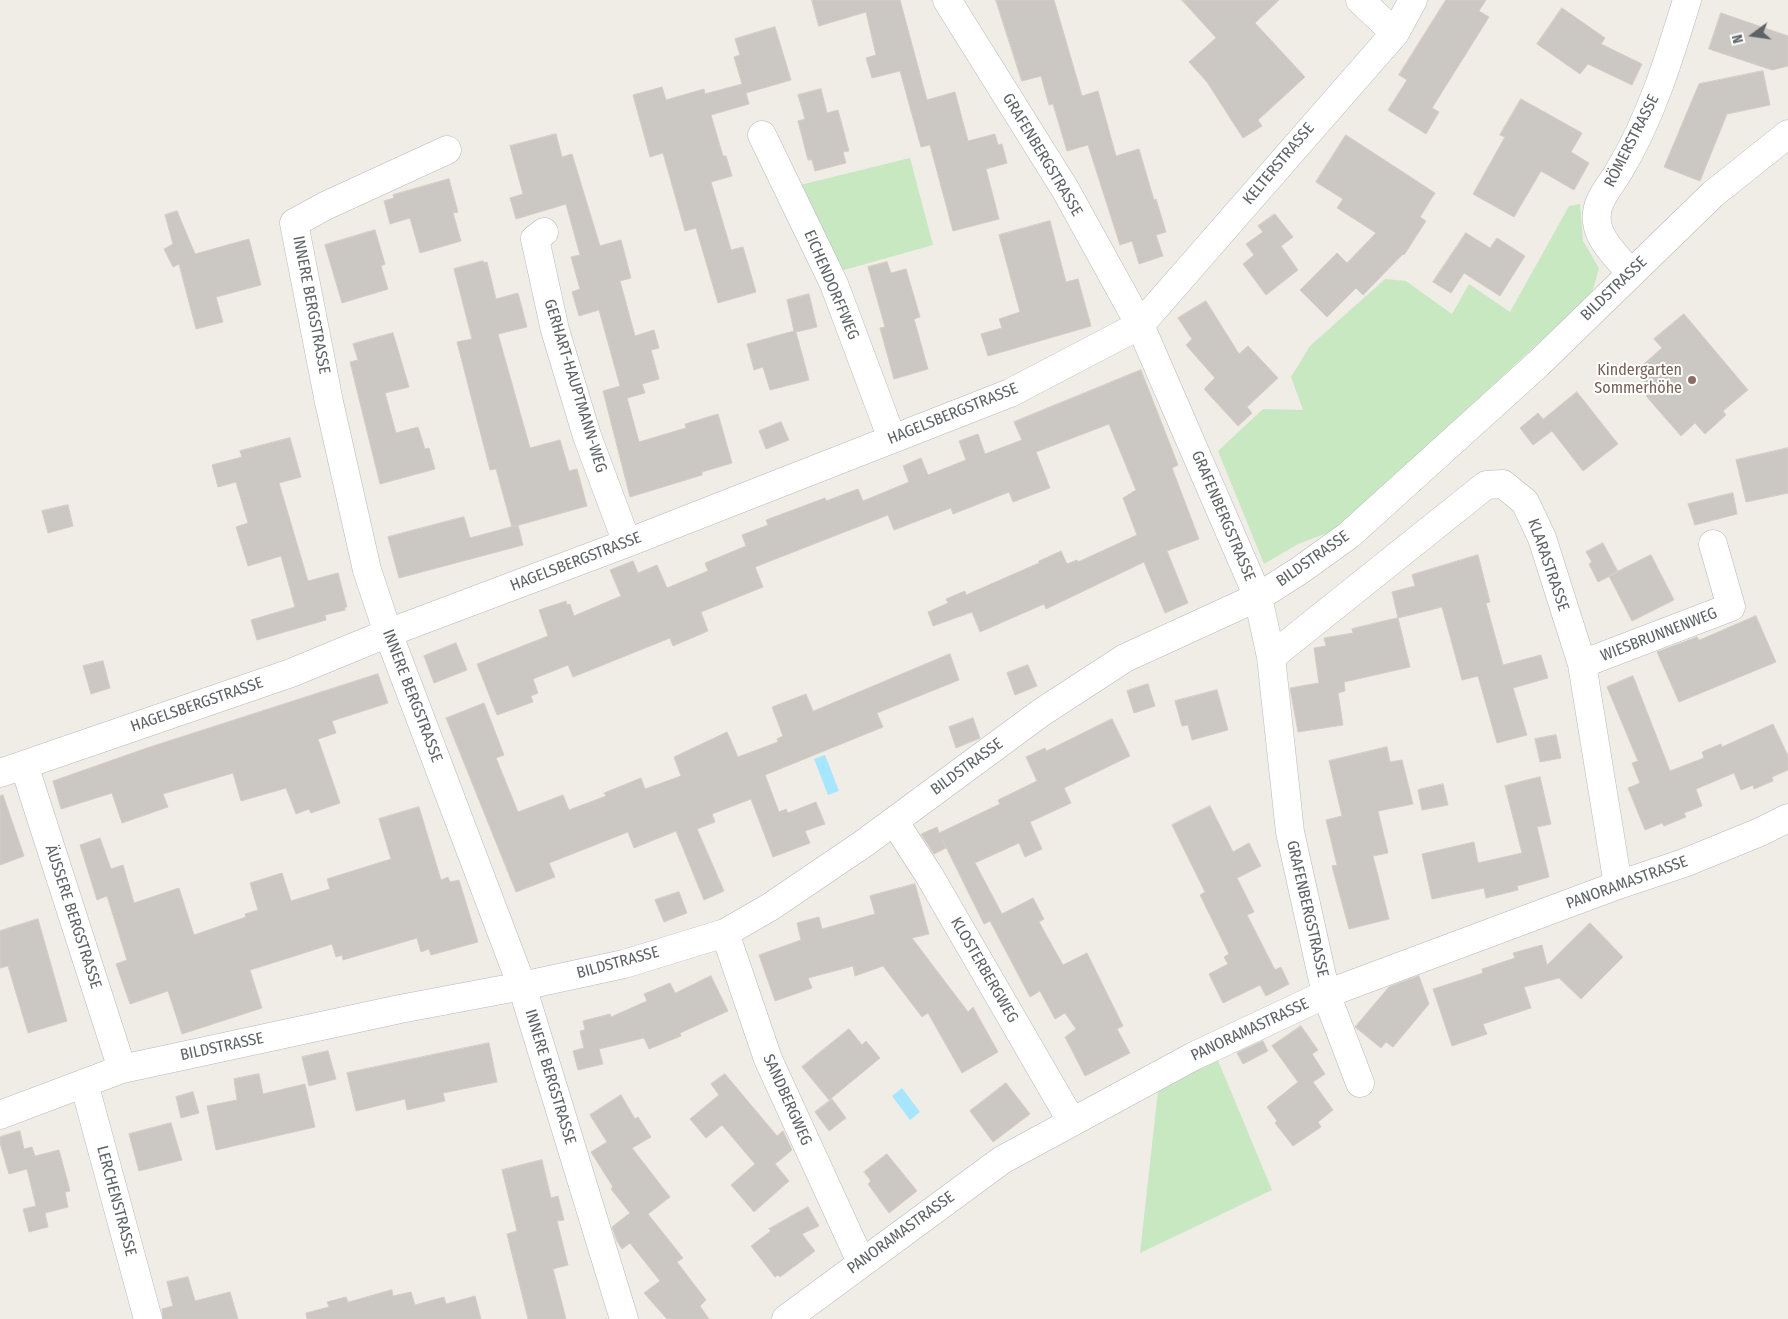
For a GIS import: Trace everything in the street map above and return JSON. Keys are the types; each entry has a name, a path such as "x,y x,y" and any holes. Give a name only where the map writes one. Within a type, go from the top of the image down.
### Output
{"street":[{"name":"GRAFENBERGSTRASSE","path":"947,0 1065,189 1140,325 1258,597 1271,657 1290,832 1326,994 1360,1083"},
{"path":"1360,0 1395,33"},
{"name":"KELTERSTRASSE","path":"1140,325 1395,33 1413,0"},
{"name":"RÖMERSTRASSE","path":"1631,273 1606,244 1596,223 1598,203 1620,169 1664,78 1687,0"},
{"name":"BILDSTRASSE","path":"0,1115 122,1069 400,1008 522,986 624,964 725,933 770,907 894,821 1042,712 1125,658 1258,597 1299,571 1349,535 1538,364 1713,194 1788,134"},
{"name":"EICHENDORFFWEG","path":"762,135 834,284 892,438"},
{"name":"INNERE BERGSTRASSE","path":"447,150 325,206 294,223 304,264 329,402 367,570 388,633 522,986 624,1319"},
{"name":"GERHART-HAUPTMANN-WEG","path":"544,232 535,239 555,330 587,436 627,543"},
{"name":"HAGELSBERGSTRASSE","path":"12,769 291,673 388,633 627,543 1010,393 1140,325"},
{"name":"KLARASTRASSE","path":"1271,657 1486,485 1503,484 1525,502 1542,538 1582,664 1618,885"},
{"name":"WIESBRUNNENWEG","path":"1582,664 1731,607 1714,544"},
{"name":"ÄUSSERE BERGSTRASSE","path":"12,769 122,1069"},
{"name":"PANORAMASTRASSE","path":"786,1319 1002,1160 1194,1056 1326,994 1618,885 1684,863 1760,832 1788,818"},
{"name":"KLOSTERBERGWEG","path":"894,821 929,875 1072,1122"},
{"name":"SANDBERGWEG","path":"725,933 768,1059 861,1262"},
{"name":"LERCHENSTRASSE","path":"84,1083 148,1319"}],"green space":[{"path":"910,158 933,245 837,272 796,186"},
{"path":"1580,204 1583,241 1599,268 1592,293 1338,529 1298,544 1264,564 1218,451 1263,409 1303,410 1291,377 1310,346 1385,279 1406,281 1452,314 1469,284 1510,312 1569,206"},
{"path":"1217,1058 1272,1190 1140,1253 1158,1091"}],"water":[{"path":"825,755 839,791 828,795 814,759"},
{"path":"902,1088 920,1112 910,1120 892,1096"}],"building":[{"path":"812,0 900,0 927,100 955,92 968,141 995,134 998,145 1002,144 1007,163 986,169 999,219 953,231 930,145 921,147 900,71 872,78 866,58 876,55 866,12 819,26"},
{"path":"996,0 1054,0 1082,96 1098,91 1116,156 1139,149 1154,200 1156,199 1166,232 1156,235 1163,256 1139,264 1132,241 1120,245 1088,145 1067,151 1053,104 1049,105 1041,76 1022,81"},
{"path":"1182,0 1279,0 1255,23 1305,77 1258,120 1262,126 1243,138 1207,82 1189,62 1216,38"},
{"path":"1446,0 1486,0 1479,11 1489,17 1432,108 1439,112 1426,134 1388,110 1407,80 1399,75"},
{"path":"1562,8 1605,38 1601,44 1642,64 1632,85 1588,64 1580,74 1537,44"},
{"path":"1721,13 1788,36 1788,66 1772,70 1709,49"},
{"path":"775,27 791,80 746,93 749,104 711,115 723,156 726,156 732,176 711,182 731,250 743,247 756,292 718,303 696,228 685,231 663,153 650,157 633,95 662,87 666,100 704,89 705,94 742,84 734,57 740,55 735,39"},
{"path":"1763,71 1770,105 1727,114 1700,181 1664,167 1699,84"},
{"path":"821,89 827,113 838,110 849,151 843,152 846,163 815,171 812,160 808,160 798,121 805,119 798,95"},
{"path":"1521,99 1582,133 1571,152 1589,163 1574,190 1541,171 1514,217 1473,194 1505,137 1500,135"},
{"path":"556,134 562,157 572,154 600,246 621,240 631,278 620,281 635,336 654,330 659,348 651,350 659,379 642,384 645,393 627,398 639,442 686,428 685,424 718,414 732,463 702,472 702,475 630,497 603,391 620,386 599,310 579,316 572,292 580,289 571,257 580,255 566,204 516,219 510,198 523,194 510,146"},
{"path":"1346,135 1435,193 1420,217 1426,221 1404,255 1363,295 1356,288 1327,317 1300,290 1337,253 1347,263 1376,233 1337,208 1343,199 1316,182"},
{"path":"449,179 458,212 453,213 461,241 420,253 410,218 390,224 384,201 394,198 393,195"},
{"path":"177,211 195,254 249,239 261,285 216,297 223,322 196,329 179,264 173,267 164,249 173,244 165,215"},
{"path":"1275,214 1293,237 1281,246 1298,270 1266,295 1243,264 1254,255 1246,244 1263,232 1258,226"},
{"path":"1050,221 1066,282 1078,279 1091,326 988,356 981,334 1002,328 999,319 1020,312 999,235"},
{"path":"375,230 385,264 381,266 388,289 342,303 325,245"},
{"path":"1466,233 1490,248 1497,238 1525,256 1500,296 1464,273 1451,293 1433,282"},
{"path":"483,261 484,263 487,262 496,299 518,293 527,327 498,334 530,448 560,440 569,471 577,469 587,506 512,527 496,469 490,470 457,342 472,339 454,269"},
{"path":"887,262 891,273 906,269 920,317 914,319 928,369 894,379 880,328 885,327 868,267"},
{"path":"809,294 817,327 796,332 809,380 770,390 763,367 754,370 747,344 794,331 787,300"},
{"path":"1206,301 1239,354 1248,346 1278,378 1247,407 1252,413 1238,426 1204,389 1215,378 1186,345 1192,339 1178,318"},
{"name":"Kindergarten Sommerhöhe","path":"1684,314 1748,390 1723,411 1726,415 1705,434 1695,423 1681,436 1646,396 1652,391 1636,371 1662,348 1654,339"},
{"path":"393,333 409,387 385,393 396,433 418,427 425,449 429,448 435,469 380,484 350,362 358,360 353,344"},
{"path":"1141,370 1178,465 1172,468 1199,539 1167,551 1188,603 1165,613 1144,562 1046,609 1044,604 980,632 972,612 933,626 928,612 948,603 946,599 965,591 966,595 1039,563 1039,561 1061,551 1067,564 1077,560 1078,562 1137,535 1123,498 1136,490 1109,424 1036,452 1050,488 1013,502 1009,492 953,514 951,508 894,530 888,515 755,567 763,587 701,612 708,631 673,646 670,638 573,677 568,665 533,679 538,693 531,696 533,702 497,715 477,664 548,636 539,610 566,601 567,605 570,604 574,616 621,596 610,570 633,561 638,573 657,565 667,588 708,571 705,563 746,546 742,535 768,525 766,520 825,498 826,501 858,489 863,501 909,482 903,466 921,458 928,475 966,460 959,441 978,434 985,454 1022,440 1014,422"},
{"path":"1577,392 1618,444 1583,471 1552,431 1533,445 1520,428 1538,413 1543,419"},
{"path":"781,422 789,440 766,449 759,431"},
{"path":"290,438 301,477 279,483 308,581 338,573 347,607 345,607 345,610 325,615 326,620 257,640 251,620 295,607 281,556 248,566 236,527 248,523 236,482 218,487 212,465 242,457 240,451"},
{"path":"1788,448 1788,493 1746,502 1736,460"},
{"path":"1733,493 1737,514 1695,525 1688,504"},
{"path":"68,505 73,526 48,533 42,511"},
{"path":"464,517 470,538 518,525 523,545 399,578 388,537"},
{"path":"1603,543 1618,572 1598,582 1589,564 1592,562 1586,552"},
{"path":"1478,555 1490,602 1486,603 1503,665 1541,655 1548,678 1513,688 1527,735 1497,743 1478,676 1462,680 1442,607 1398,618 1392,592 1415,586 1412,575"},
{"path":"1651,555 1674,600 1632,621 1609,576"},
{"path":"1756,616 1776,662 1679,702 1657,652 1697,637 1699,640"},
{"path":"1398,618 1410,667 1344,682 1345,691 1338,693 1343,725 1298,732 1290,688 1319,683 1314,648 1326,646 1324,638 1353,633 1352,629"},
{"path":"456,643 467,670 434,683 424,656"},
{"path":"950,654 959,680 877,713 883,727 765,775 779,812 786,809 788,813 816,802 825,824 805,831 810,843 773,857 751,799 712,814 715,822 697,829 724,891 704,900 676,831 634,848 628,832 549,863 555,877 516,892 446,718 484,703 504,755 496,758 518,812 563,795 569,810 606,796 604,793 641,778 645,789 681,776 674,757 727,732 738,757 778,742 777,739 783,736 772,707 806,694 813,711"},
{"path":"103,661 110,688 91,694 83,666"},
{"path":"1028,665 1037,686 1015,695 1007,673"},
{"path":"378,674 388,703 332,721 336,733 318,739 340,803 311,813 309,809 296,814 286,788 241,801 233,773 163,794 168,807 122,823 112,793 61,809 53,781 147,748"},
{"path":"1633,676 1670,771 1704,758 1702,752 1721,744 1722,747 1773,724 1788,756 1788,770 1772,777 1773,781 1754,789 1753,785 1741,790 1734,773 1696,789 1702,806 1684,813 1686,817 1664,826 1662,823 1645,830 1628,788 1640,783 1632,763 1638,761 1607,687"},
{"path":"1148,684 1155,706 1134,713 1127,691"},
{"path":"1217,690 1228,730 1192,740 1188,725 1182,726 1175,701"},
{"path":"973,718 980,738 956,748 949,727"},
{"path":"1112,719 1130,756 1064,788 1071,803 1030,822 1042,849 1025,857 1019,843 975,863 1002,914 1033,898 1044,919 1039,922 1063,965 1087,953 1123,1026 1117,1029 1130,1053 1085,1076 1065,1037 1076,1029 1065,1013 1055,1019 1040,991 1030,997 990,921 984,924 942,839 946,848 934,854 921,834 937,827 939,833 1000,804 998,800 1037,781 1026,757 1045,748 1046,751"},
{"path":"1556,735 1561,758 1540,762 1535,739"},
{"path":"1387,747 1390,762 1402,760 1413,804 1378,811 1388,853 1373,856 1389,919 1349,929 1332,866 1337,865 1326,820 1342,816 1329,761"},
{"path":"1540,777 1551,824 1537,827 1549,877 1517,886 1518,890 1486,898 1484,888 1432,899 1422,854 1474,842 1478,863 1522,853 1505,786"},
{"path":"1443,784 1448,805 1422,810 1418,790"},
{"path":"3,795 24,856 0,865 0,796"},
{"path":"1210,806 1233,852 1249,843 1261,866 1237,878 1254,912 1247,915 1275,970 1281,967 1289,984 1266,996 1260,985 1223,1003 1209,974 1228,964 1224,957 1229,954 1200,895 1205,892 1172,825"},
{"path":"419,807 441,880 448,877 450,882 459,880 478,942 431,955 429,949 421,952 417,938 343,960 342,955 336,957 332,944 250,970 262,1008 182,1034 168,991 130,1004 116,964 127,960 107,896 97,900 80,845 100,838 111,869 123,865 134,903 179,888 194,935 246,917 245,914 258,910 250,883 282,873 291,901 330,889 327,879 391,859 379,819"},
{"path":"915,884 929,934 912,938 968,1012 973,1007 998,1052 962,1073 928,1013 922,1017 883,966 855,976 853,966 808,978 812,988 775,1001 759,955 801,940 797,923 819,917 822,929 875,914 870,896"},
{"path":"679,892 687,913 664,922 655,900"},
{"path":"38,919 67,1021 28,1033 8,966 0,968 0,931"},
{"path":"1590,923 1623,957 1581,999 1559,978 1524,987 1531,1008 1483,1024 1487,1034 1452,1046 1433,989 1483,973 1482,969 1515,958 1513,953 1542,945 1547,965"},
{"path":"711,976 728,1011 680,1033 681,1036 649,1049 644,1038 599,1049 603,1064 578,1070 573,1051 584,1048 580,1031 585,1030 583,1021 610,1014 611,1017 647,1001 644,994 670,983 675,993"},
{"path":"1419,976 1429,1004 1393,1047 1386,1042 1381,1048 1355,1027 1389,987"},
{"path":"1301,1026 1318,1050 1312,1054 1325,1074 1313,1082 1333,1110 1318,1122 1321,1127 1293,1146 1275,1123 1277,1121 1267,1107 1298,1082 1272,1046"},
{"path":"849,1029 862,1045 866,1041 880,1058 829,1100 802,1067"},
{"path":"1263,1041 1268,1051 1243,1064 1237,1053"},
{"path":"489,1043 497,1082 443,1093 445,1101 407,1110 405,1099 356,1111 347,1073"},
{"path":"328,1051 336,1079 309,1086 302,1057"},
{"path":"259,1074 263,1094 305,1084 315,1127 216,1150 207,1106 237,1100 234,1079"},
{"path":"725,1074 777,1136 783,1131 792,1150 775,1164 789,1181 754,1212 731,1185 755,1164 722,1125 706,1138 690,1119 719,1095 711,1084"},
{"path":"1006,1083 1030,1114 993,1142 970,1111"},
{"path":"193,1092 199,1113 181,1118 176,1097"},
{"path":"621,1095 635,1119 638,1117 651,1137 632,1148 670,1197 648,1214 683,1258 677,1262 706,1300 700,1306 709,1319 667,1319 644,1293 660,1281 630,1243 622,1249 617,1241 612,1227 630,1213 611,1189 613,1187 591,1152 607,1142 590,1115"},
{"path":"832,1099 846,1118 829,1131 815,1112"},
{"path":"171,1123 182,1160 139,1171 129,1134"},
{"path":"20,1131 24,1149 32,1147 35,1156 59,1150 70,1191 65,1192 68,1207 45,1213 48,1227 29,1232 23,1209 36,1206 27,1169 9,1174 0,1143 0,1137"},
{"path":"887,1154 917,1191 889,1213 868,1184 871,1181 864,1172"},
{"path":"542,1160 551,1198 558,1196 564,1220 557,1221 568,1265 553,1269 566,1319 528,1319 507,1234 517,1231 502,1170"},
{"path":"808,1207 819,1226 802,1234 815,1251 780,1277 778,1275 775,1277 751,1246 771,1231 769,1229"},
{"path":"188,1277 195,1301 230,1292 238,1319 163,1319 162,1309 173,1306 167,1282"},
{"path":"392,1290 393,1296 411,1292 415,1305 444,1297 446,1304 475,1296 481,1319 307,1319 306,1313 329,1307 327,1302 346,1297 348,1302"}],"place":[{"name":"Kindergarten Sommerhöhe","path":"1692,380"}]}
